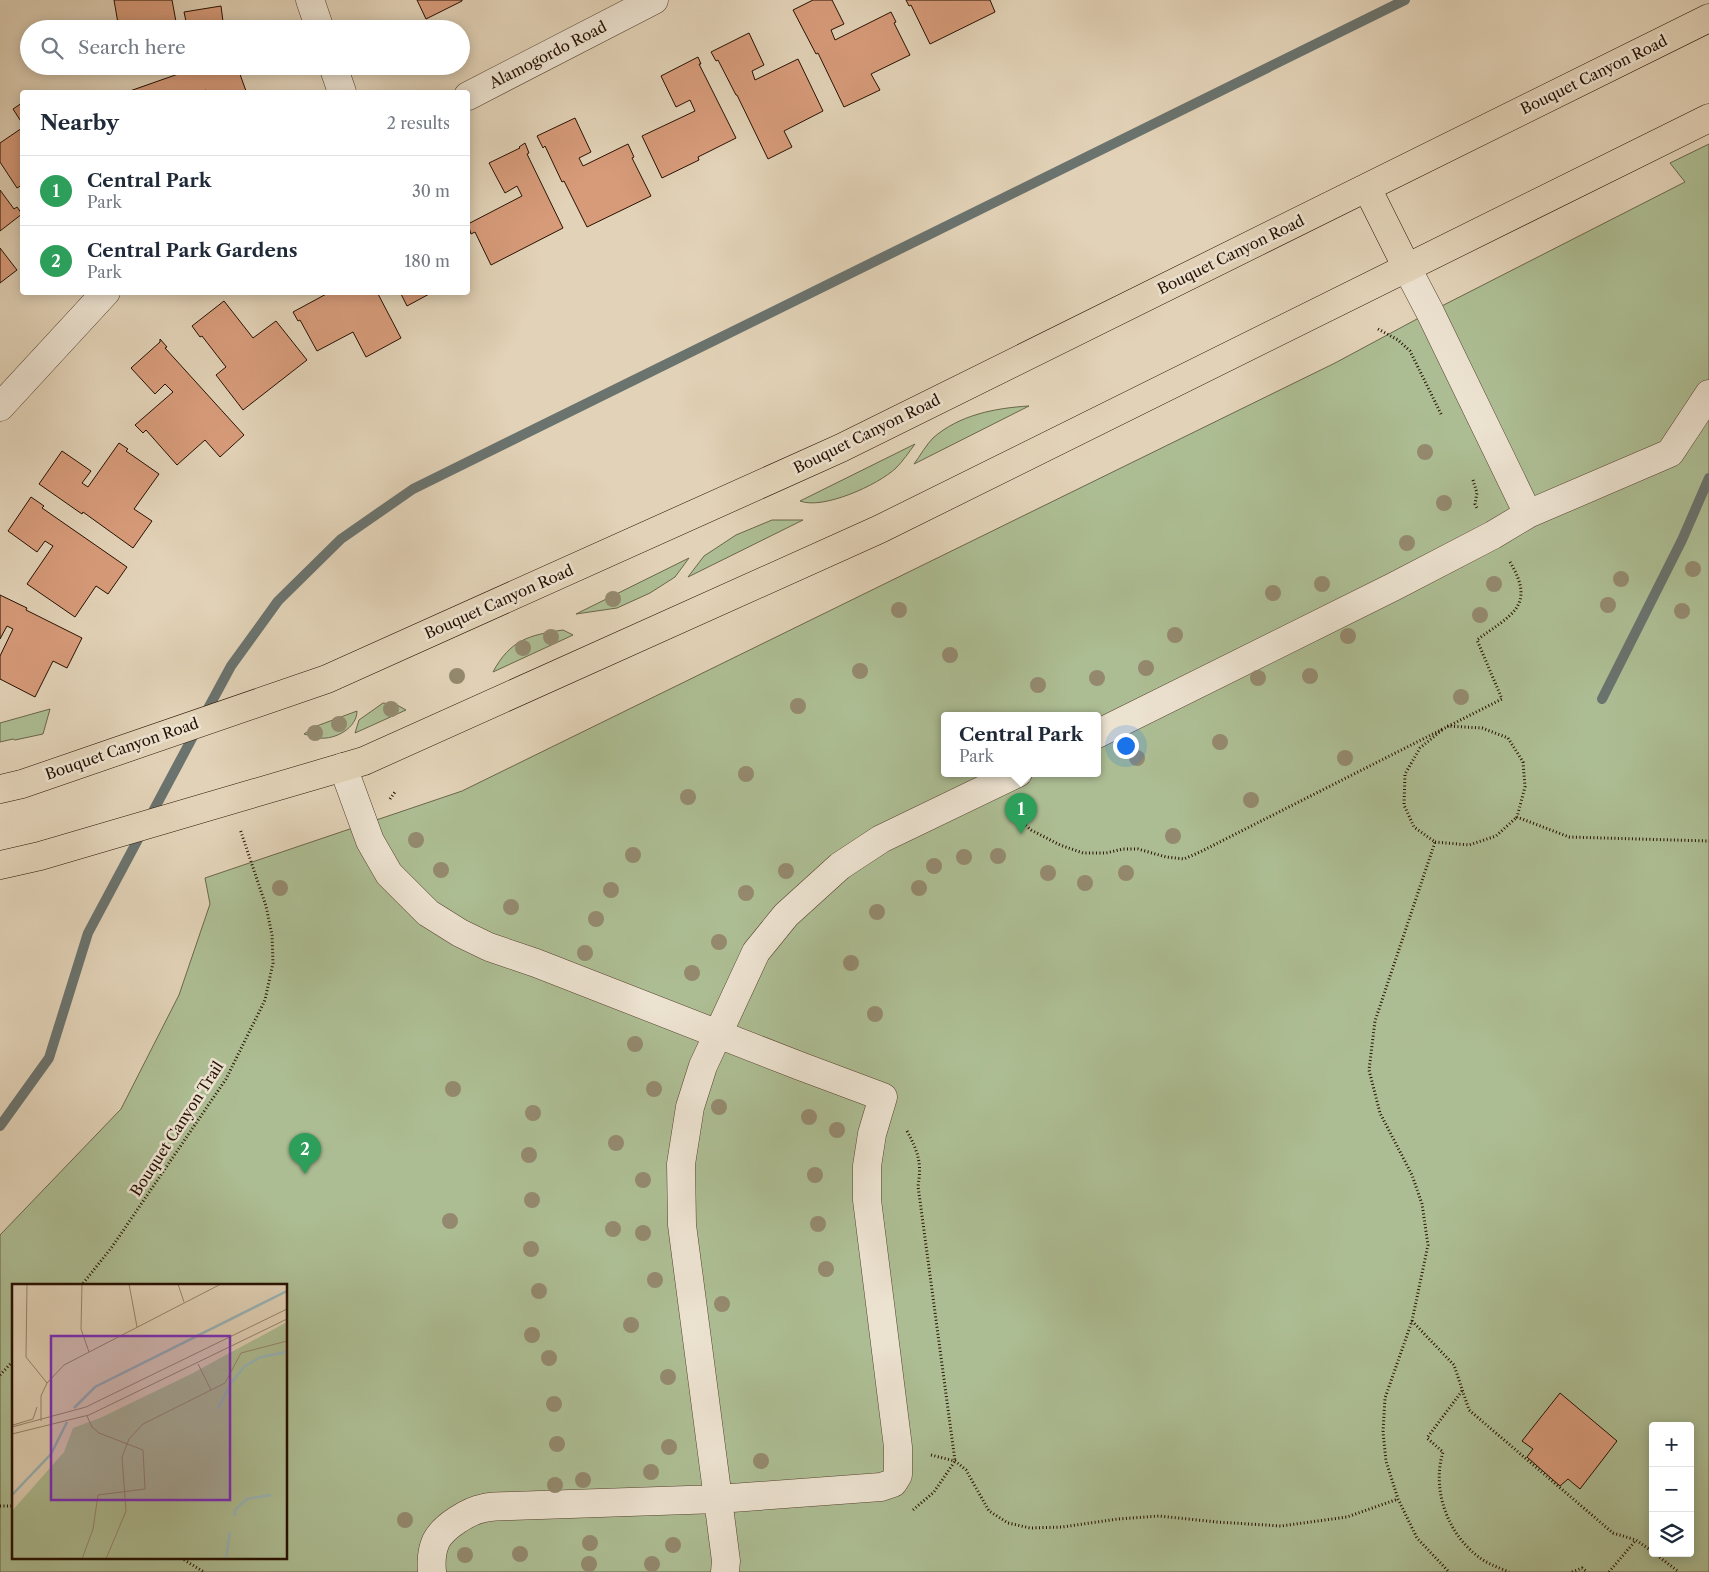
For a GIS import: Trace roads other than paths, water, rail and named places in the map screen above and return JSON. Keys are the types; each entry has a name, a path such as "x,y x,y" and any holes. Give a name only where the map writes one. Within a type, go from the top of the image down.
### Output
{"main road":[{"name":"Bouquet Canyon Road","path":"11,786 327,679 841,448 1709,18"},
{"path":"0,865 40,856 364,761 880,529 1709,118"},
{"path":"1367,188 1407,268"}],"street":[{"path":"310,0 317,20"},
{"name":"Alamogordo Road","path":"470,95 654,0"},
{"path":"336,75 341,90"},
{"path":"1407,268 1528,514"},
{"path":"0,407 103,295"},
{"path":"1101,732 1494,535 1528,514 1670,453 1709,394"},
{"path":"343,767 370,841 389,874 428,913 460,934 883,1097 872,1134 866,1166 867,1200 898,1447 898,1475 893,1483 881,1487 718,1499 483,1508 466,1514 450,1525 436,1540 431,1562 432,1572"},
{"path":"725,1572 726,1561 682,1225 681,1164 690,1107 703,1066 756,952 786,915 840,866 881,839 1010,777"}],"waterway":[{"path":"204,716 231,666 278,601 341,539 413,489 1405,0"},
{"path":"1602,699 1682,540 1709,478"},
{"path":"0,1126 49,1058 88,933 197,729"}],"place":[{"name":"Central Park","path":"1021,834"},
{"name":"Central Park Gardens","path":"305,1174"}]}
